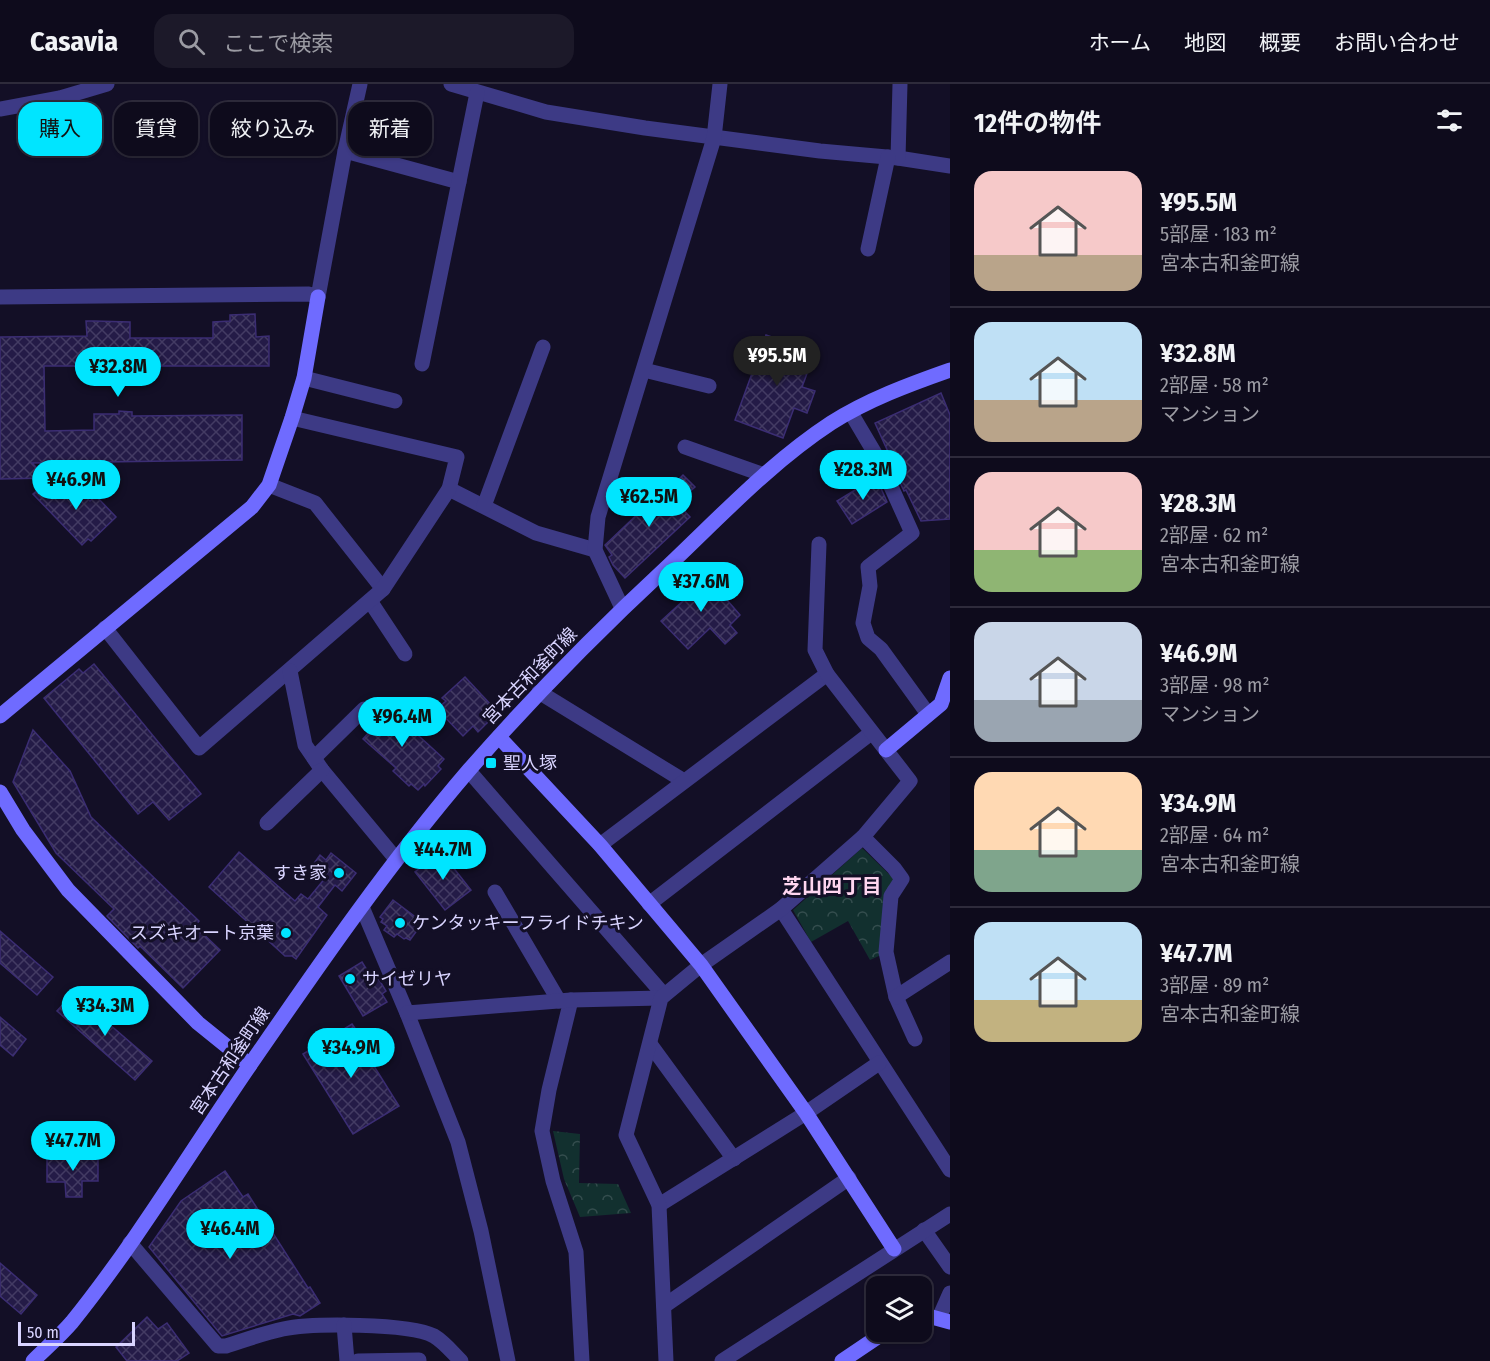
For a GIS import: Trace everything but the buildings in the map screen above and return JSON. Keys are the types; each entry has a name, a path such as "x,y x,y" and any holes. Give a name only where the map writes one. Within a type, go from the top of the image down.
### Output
{"street":[{"path":"0,109 60,98 107,84"},
{"path":"0,716 236,523 269,485 304,378 345,151 360,84"},
{"path":"451,84 483,90 546,111 714,138 893,157 950,166"},
{"path":"622,608 594,550 598,517 714,138 720,84"},
{"path":"868,249 893,157 900,84"},
{"path":"422,364 459,182 483,90"},
{"path":"345,151 459,182"},
{"path":"0,297 309,294 318,297"},
{"path":"484,506 543,347"},
{"path":"644,370 709,386"},
{"name":"宮本古和釜町線","path":"33,1361 70,1324 130,1243 250,1065 396,859 539,692 622,608 764,475 801,445 833,422 920,381 950,370"},
{"path":"304,378 395,401"},
{"path":"851,413 880,462 912,533 868,567 870,586 863,623 868,638 881,649 928,714"},
{"path":"105,628 199,748 383,589 449,489 457,457 292,418"},
{"path":"685,447 764,475"},
{"path":"269,485 315,503 383,589"},
{"path":"449,489 536,533 594,550"},
{"path":"407,1013 662,996 701,965 780,909 863,837 910,782 827,674 815,650 819,544"},
{"path":"370,601 405,654"},
{"path":"290,671 305,745 396,859"},
{"path":"600,844 827,674"},
{"path":"885,750 941,704 950,678"},
{"path":"539,692 684,781"},
{"path":"267,823 364,710"},
{"path":"649,904 872,733"},
{"path":"499,737 600,844 701,965 806,1113 894,1249"},
{"path":"469,771 662,996"},
{"path":"0,792 23,830 68,890 198,1023 250,1065"},
{"path":"863,837 902,879 891,896 886,952 896,997 915,1039"},
{"path":"495,892 565,1001 542,1131 553,1181 576,1252 582,1361"},
{"path":"362,907 458,1142 481,1231 508,1361"},
{"path":"780,909 950,1170"},
{"path":"896,997 950,962"},
{"path":"662,996 626,1135 659,1205 666,1361"},
{"path":"650,1044 734,1159"},
{"path":"659,1205 806,1113 879,1063"},
{"path":"664,1306 849,1178"},
{"path":"723,1361 950,1214"},
{"path":"924,1230 950,1267"},
{"path":"130,1243 218,1346 226,1346 285,1328 344,1325 414,1329 440,1340 460,1361"},
{"path":"945,1320 950,1293"},
{"path":"344,1325 347,1361"},
{"path":"842,1361 870,1342"},
{"path":"358,1361 419,1360"}],"green space":[{"path":"862,848 894,879 881,955 870,960 848,921 811,942 793,910"},
{"path":"553,1131 580,1134 579,1183 618,1184 631,1213 580,1217 564,1179"}],"place":[{"name":"聖人塚","path":"491,763"},
{"name":"すき家","path":"339,873"},
{"name":"ケンタッキーフライドチキン","path":"400,923"},
{"name":"スズキオート京葉","path":"286,933"},
{"name":"サイゼリヤ","path":"350,979"}],"district":[{"name":"芝山四丁目","path":"832,886"}]}
